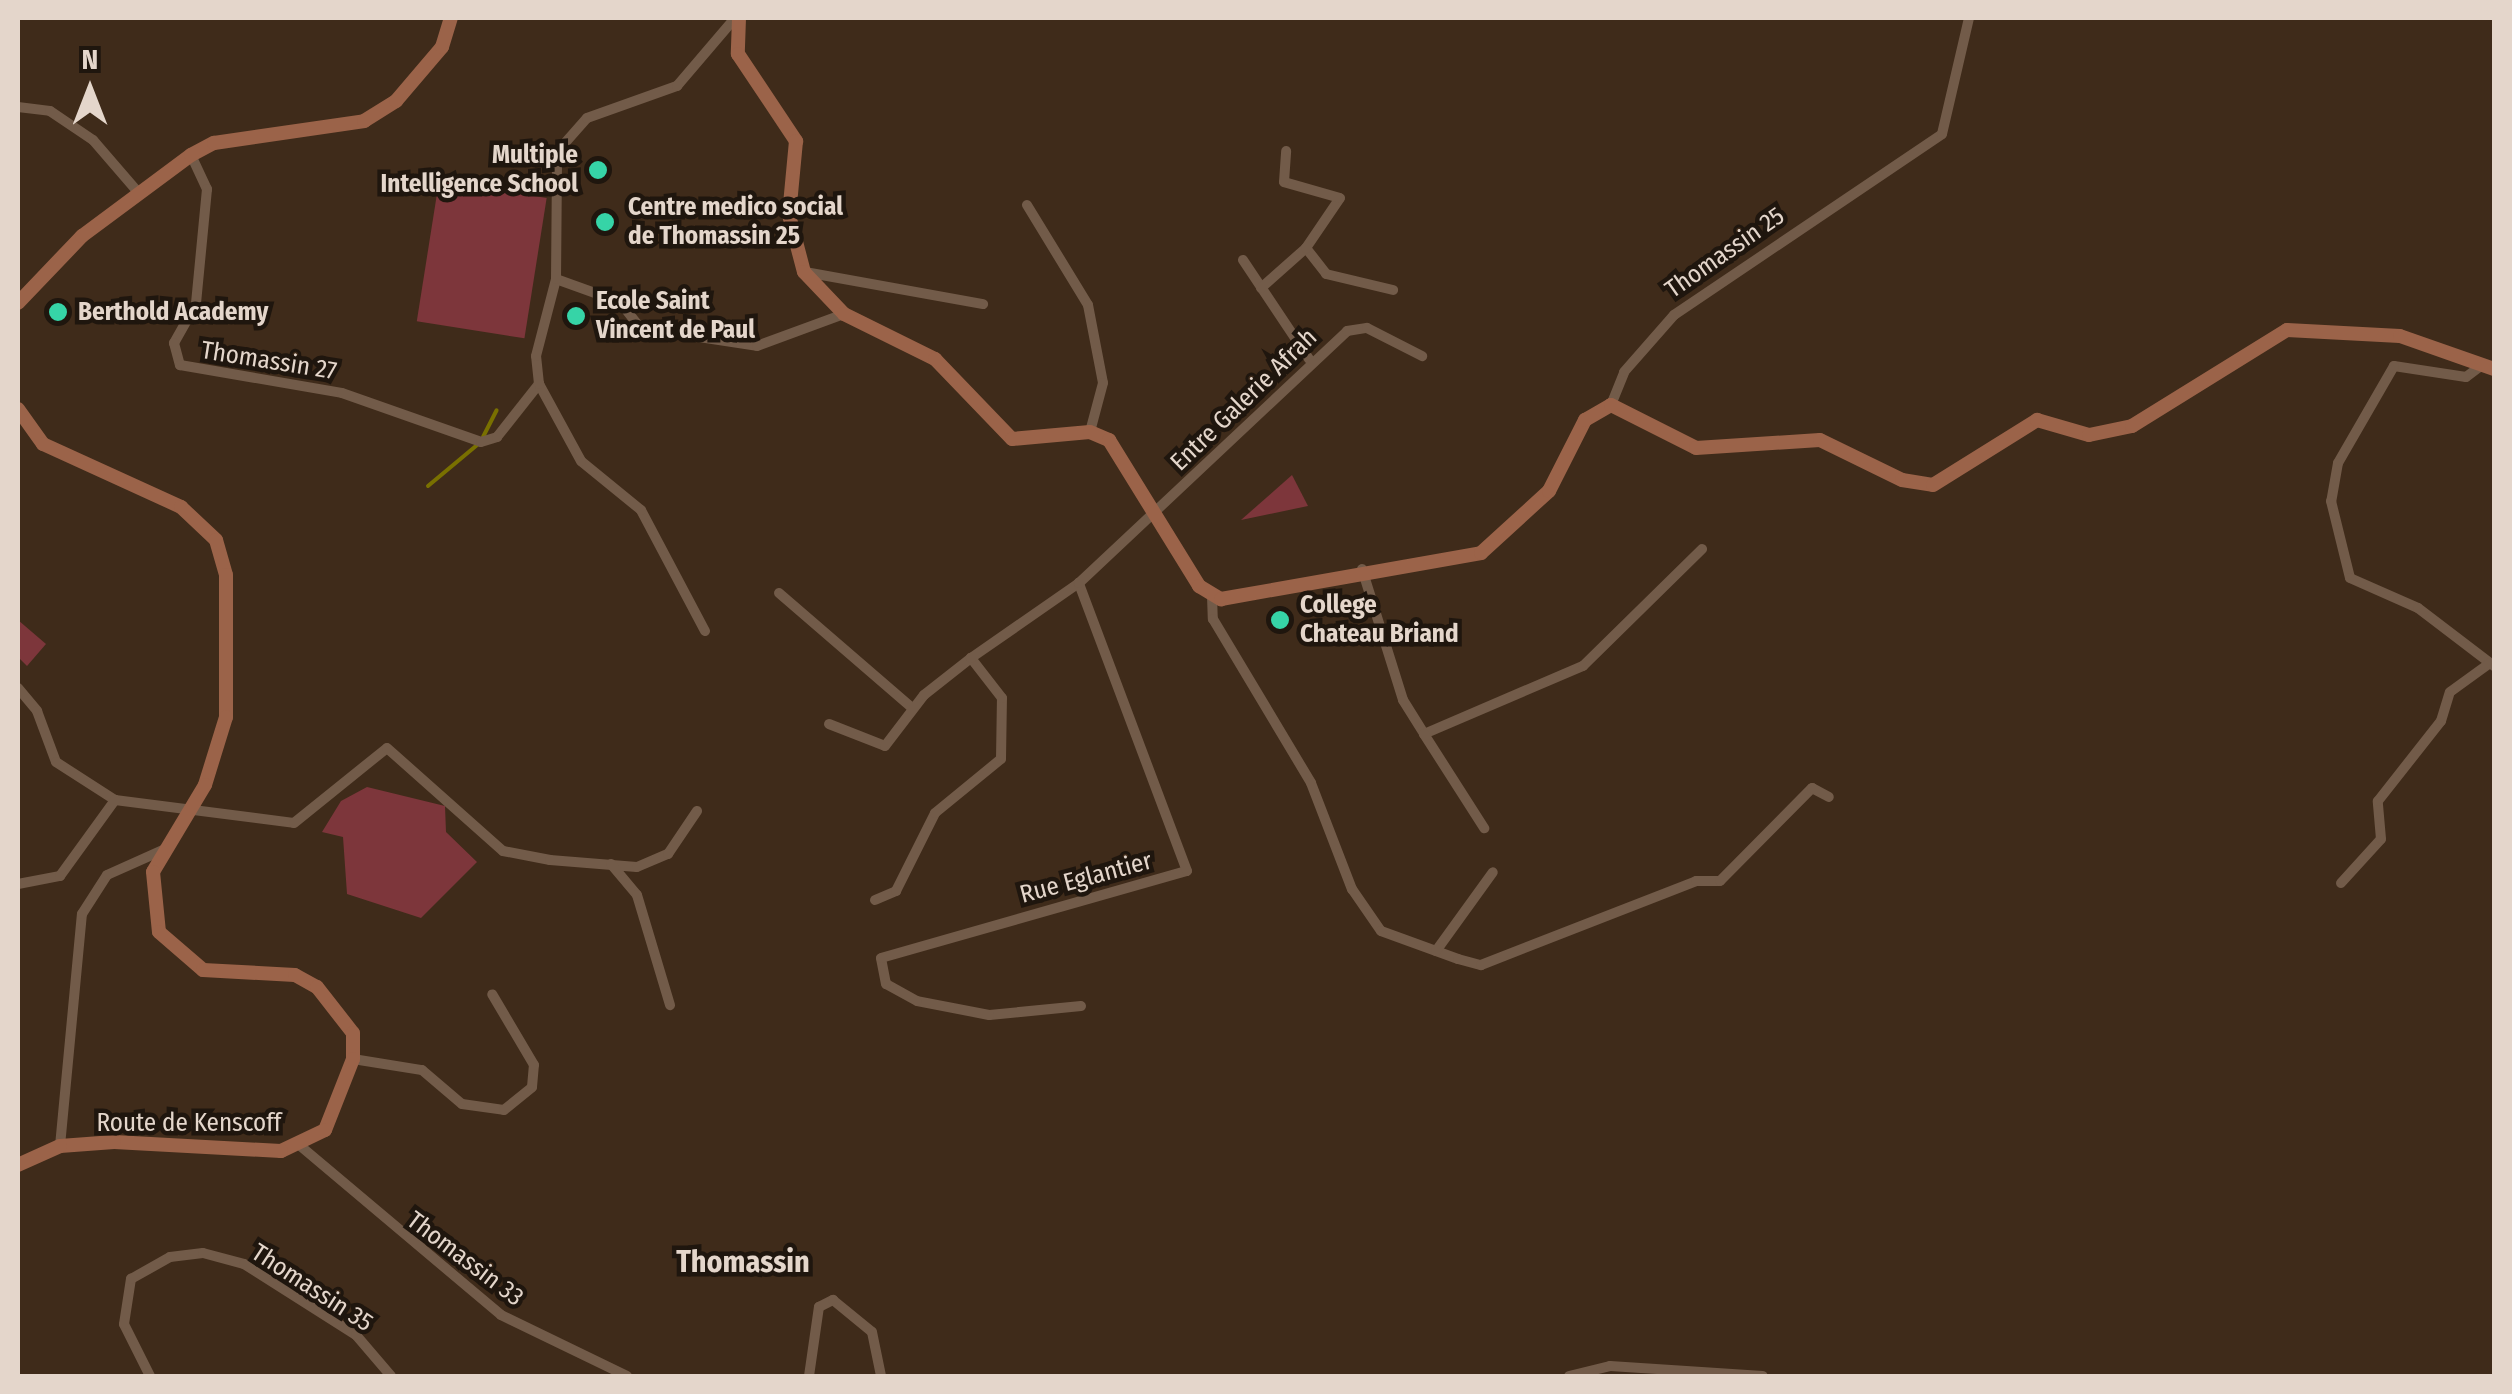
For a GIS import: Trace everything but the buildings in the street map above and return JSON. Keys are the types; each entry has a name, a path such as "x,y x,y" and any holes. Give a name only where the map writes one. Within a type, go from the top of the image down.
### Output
{"street":[{"path":"18,303 137,191 214,143 364,120 418,76 451,18"},
{"path":"736,18 738,54 796,141 788,215 804,272 844,314 935,359 1012,439 1090,432 1109,440 1155,516 1212,596 1213,619 1311,783 1352,889 1381,931 1481,965 1696,881 1720,881 1812,788 1828,797"},
{"path":"705,631 642,510 581,460 539,384 536,356 556,279 556,152 587,118 677,86 736,18"},
{"name":"Thomassin 25","path":"1212,596 1248,598 1362,569 1481,553 1529,514 1584,420 1612,405 1624,372 1674,315 1942,134 1969,18"},
{"path":"18,107 50,111 93,140 137,191"},
{"path":"1261,288 1306,248 1340,198 1284,182 1286,150"},
{"name":"Thomassin 27","path":"190,156 207,188 196,304 174,343 180,365 342,393 481,442 497,436 539,384"},
{"path":"1027,205 1088,304 1103,383 1090,432"},
{"path":"1306,248 1326,274 1393,290"},
{"path":"1242,260 1309,359"},
{"path":"804,272 983,304"},
{"path":"556,279 620,302 640,328 757,346 844,314"},
{"name":"Entre Galerie Afrah","path":"1155,516 1309,359 1355,328 1422,356"},
{"path":"1612,405 1696,448 1820,440 1902,480 1934,485 2037,420 2088,435 2132,426 2287,330 2400,336 2488,367"},
{"path":"2341,883 2381,839 2378,800 2441,721 2450,692 2492,664 2418,608 2350,578 2331,500 2338,464 2394,366 2466,377 2488,367"},
{"path":"18,408 43,444 182,507 216,540 226,574 226,717 194,805 163,850 152,900 175,955 203,970 295,975 317,987 352,1033 353,1060 422,1070 462,1104 504,1110 532,1087 534,1065 492,994"},
{"path":"829,724 884,746 912,708 971,658 1079,583 1155,516"},
{"path":"1424,734 1584,666 1702,549"},
{"path":"1362,569 1403,700 1484,828"},
{"name":"Rue Eglantier","path":"1079,583 1187,871 900,947 880,969 917,1000 956,1010 1082,1006"},
{"path":"779,593 912,708"},
{"path":"875,900 896,891 935,813 1001,759 1002,698 971,658"},
{"path":"18,688 38,711 56,762 115,800 194,805 294,823 387,748 503,851 637,866 668,854 697,811"},
{"path":"18,884 60,876 115,800"},
{"path":"60,1146 82,914 108,875 163,850"},
{"path":"610,863 637,895 670,1005"},
{"path":"1436,951 1493,872"},
{"name":"Route de Kenscoff","path":"18,1165 60,1146 298,1144 332,1120 353,1060"},
{"name":"Thomassin 33","path":"298,1144 501,1315 627,1376"},
{"name":"Thomassin 35","path":"150,1376 124,1324 131,1279 170,1257 203,1253 244,1264 356,1336 391,1376"},
{"path":"810,1376 819,1308 833,1300 872,1332 881,1376"},
{"path":"1569,1376 1610,1366 1762,1376"}],"shaded area":[{"path":"439,181 547,198 524,338 417,321"},
{"path":"1292,475 1308,506 1241,520"},
{"path":"18,620 46,644 27,666 18,657"},
{"path":"367,787 445,806 446,832 477,862 421,918 347,894 343,837 322,832 341,801"}],"waterway":[{"path":"483,437 497,410"},
{"path":"428,486 477,445"}],"place":[{"name":"Multiple Intelligence School","path":"598,170"},
{"name":"Centre medico social de Thomassin 25","path":"605,222"},
{"name":"Berthold Academy","path":"58,312"},
{"name":"Ecole Saint Vincent de Paul","path":"576,316"},
{"name":"College Chateau Briand","path":"1280,620"}],"district":[{"name":"Thomassin","path":"743,1262"}]}
